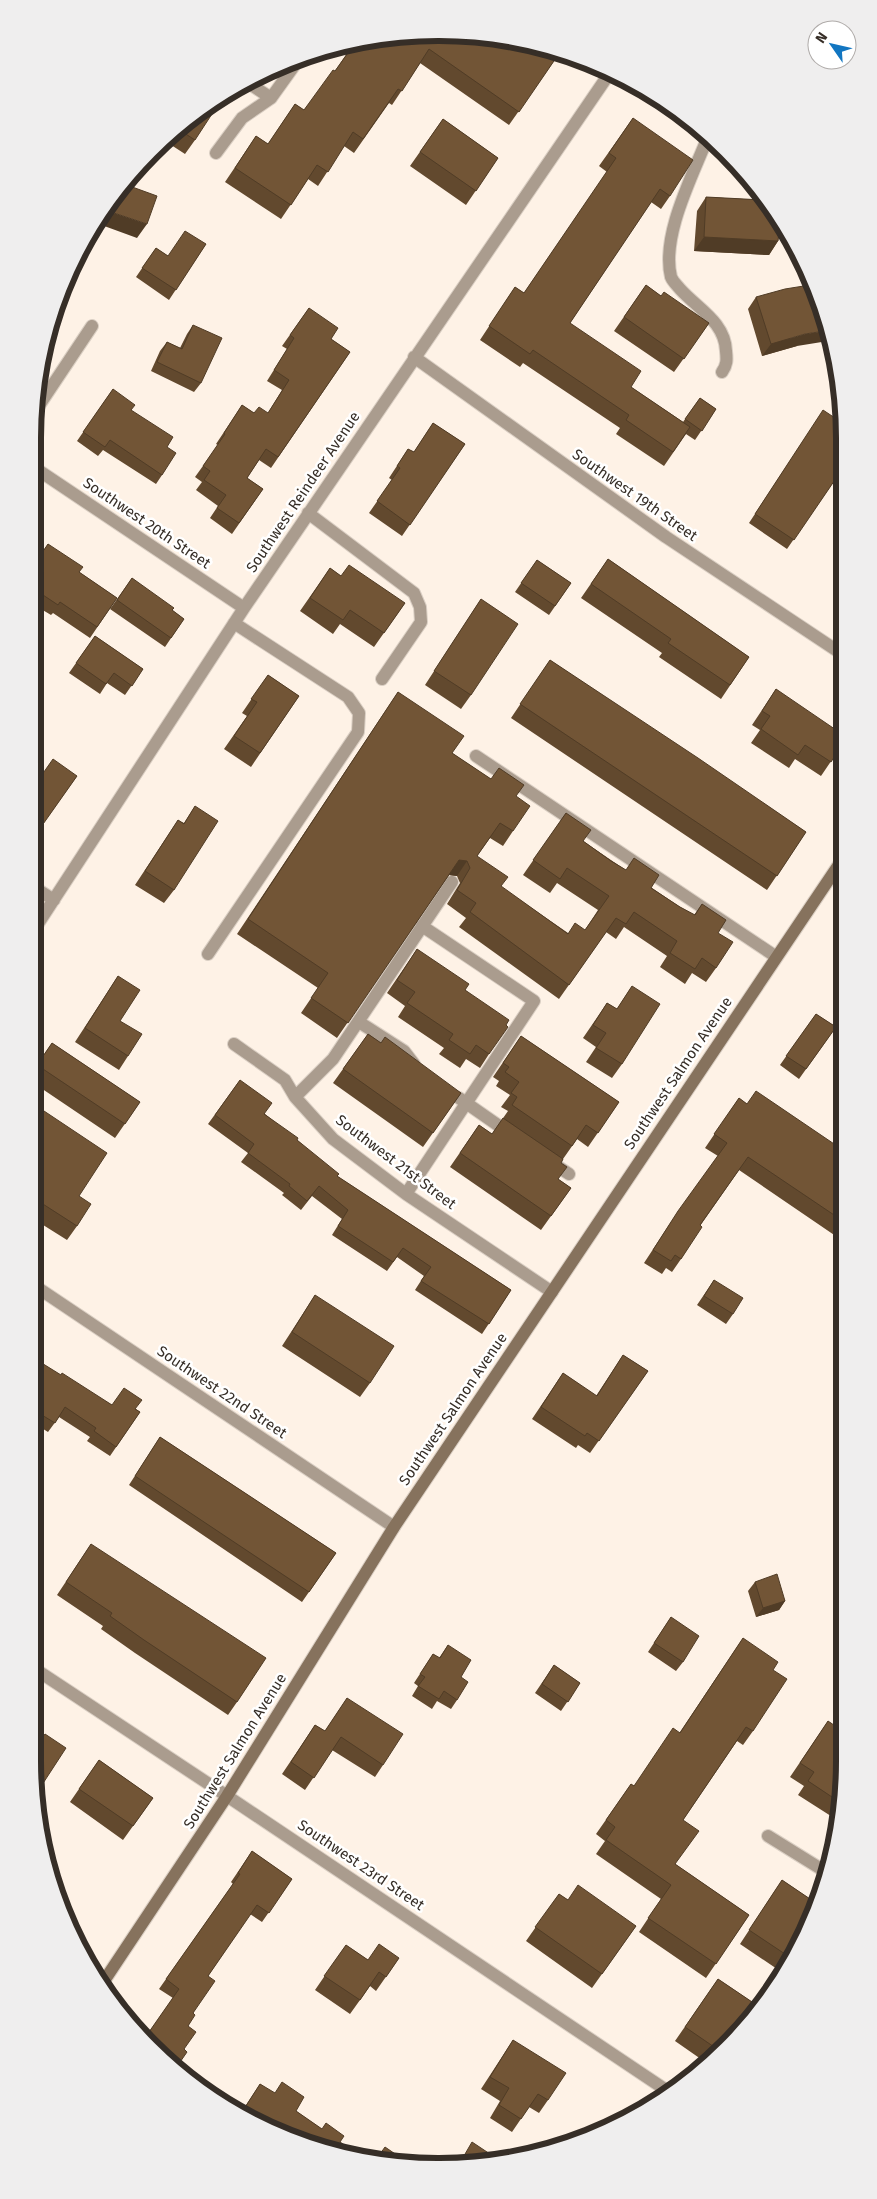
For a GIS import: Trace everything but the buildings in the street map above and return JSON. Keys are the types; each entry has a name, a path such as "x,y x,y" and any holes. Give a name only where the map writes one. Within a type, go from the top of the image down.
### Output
{"main road":[{"name":"Southwest Salmon Avenue","path":"106,1978 227,1796 394,1527 836,869"}],"street":[{"path":"216,153 242,118 271,98 292,69"},
{"name":"Southwest Reindeer Avenue","path":"41,920 244,608 606,78"},
{"path":"254,87 271,98"},
{"path":"705,145 680,208 668,254 672,279 690,300 716,321 726,344 727,365 722,372"},
{"path":"44,398 92,326"},
{"name":"Southwest 19th Street","path":"414,357 666,537 836,650"},
{"name":"Southwest 20th Street","path":"41,472 244,608"},
{"path":"308,513 414,593 420,607 421,622 382,679"},
{"path":"208,954 358,732 359,712 348,697 234,623"},
{"path":"476,756 776,956"},
{"path":"295,1097 333,1058 452,882"},
{"path":"41,892 54,900"},
{"path":"406,1194 534,1001 422,926"},
{"path":"358,1022 404,1051 420,1072"},
{"name":"Southwest 21st Street","path":"234,1044 285,1080 295,1097 333,1139 406,1194 552,1292"},
{"path":"450,1093 521,1141"},
{"path":"537,1152 569,1174"},
{"name":"Southwest 22nd Street","path":"41,1290 394,1527"},
{"name":"Southwest 23rd Street","path":"41,1673 663,2088"},
{"path":"768,1836 820,1869"}]}
